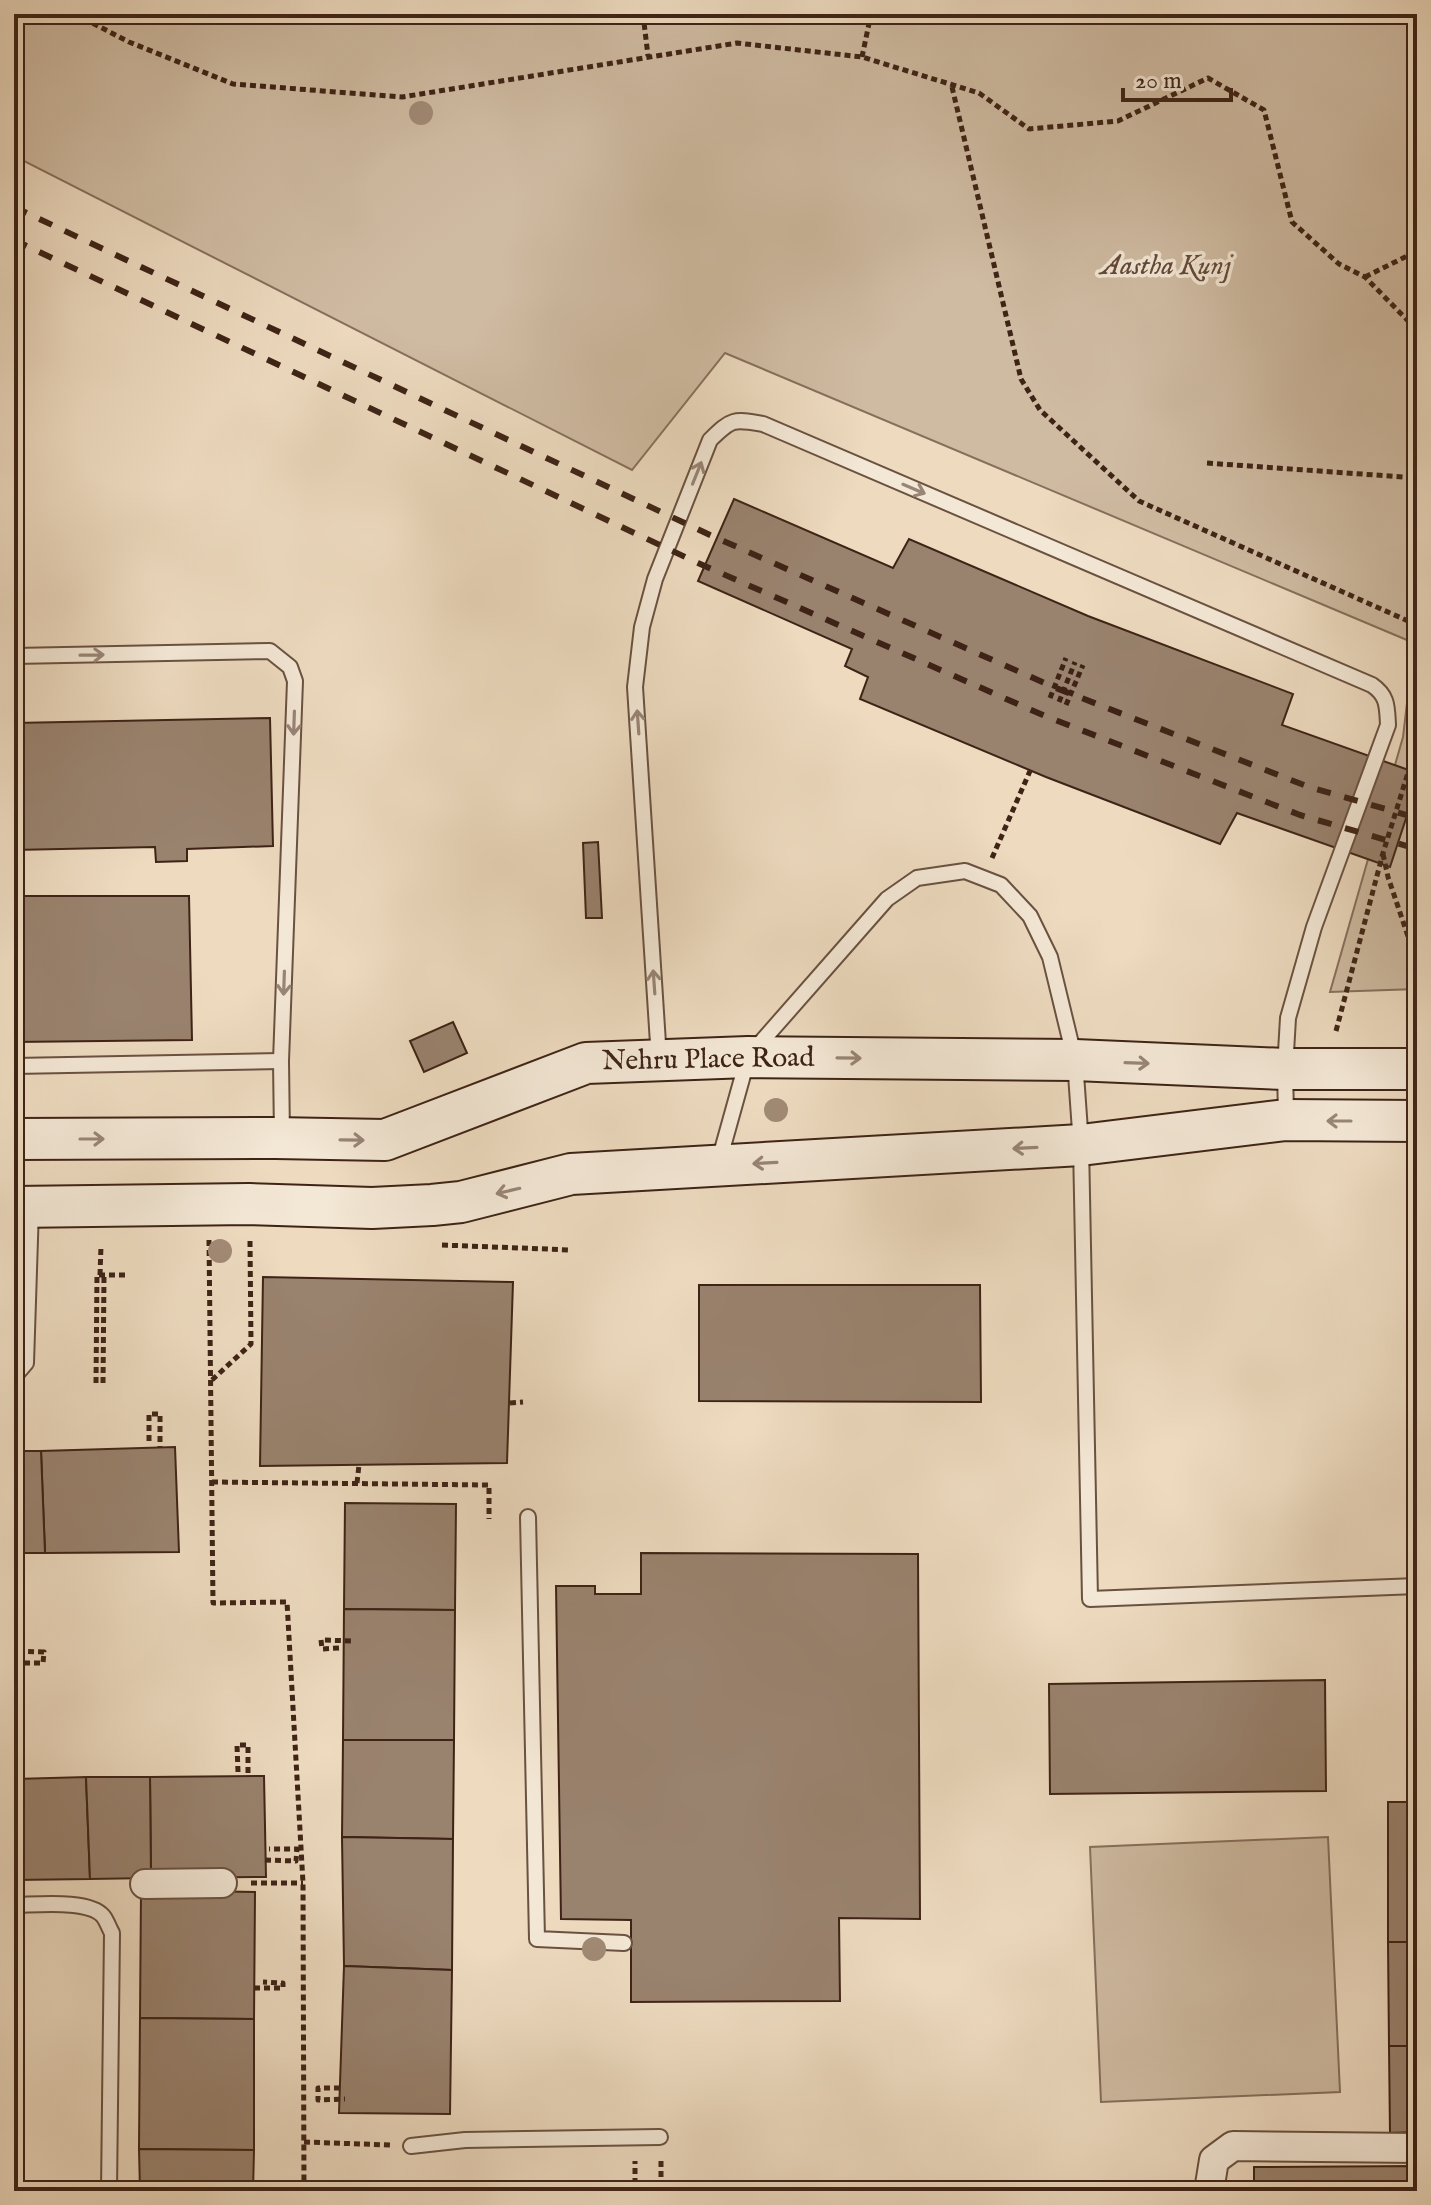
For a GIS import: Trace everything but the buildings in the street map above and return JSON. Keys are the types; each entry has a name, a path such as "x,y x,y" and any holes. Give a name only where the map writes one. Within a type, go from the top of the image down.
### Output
{"street":[{"name":"Nehru Place Road","path":"14,1139 385,1140 586,1063 748,1057 1075,1060 1285,1069 1417,1069"},
{"path":"23,1207 249,1204 372,1208 432,1205 476,1198 571,1174 1081,1145 1286,1120 1417,1121"},
{"path":"145,1884 235,1883"},
{"path":"1209,2191 1214,2160 1233,2146 1417,2148"}],"lane":[{"path":"659,1060 635,687 642,627 655,579 710,440 734,419 763,424 1372,685 1383,693 1387,701 1388,725 1314,927 1288,1018 1286,1120"},
{"path":"14,656 270,651 290,667 295,681 281,1061 282,1138"},
{"path":"718,1166 748,1057 887,899 917,878 965,871 1001,885 1030,916 1050,957 1075,1060 1081,1145 1090,1599 1417,1586"},
{"path":"14,1066 281,1061"},
{"path":"14,1377 26,1363 23,1207"},
{"path":"528,1517 537,1939 624,1943"},
{"path":"14,2060 15,1905 81,1906 92,1909 102,1915 112,1933 109,2191"},
{"path":"411,2146 465,2140 660,2137"}],"path":[{"path":"75,14 129,42 233,84 402,97 737,43 862,57 979,93 1029,129 1118,121 1208,78 1264,110 1292,222 1339,264 1365,277 1417,326"},
{"path":"643,14 648,56"},
{"path":"862,57 871,14"},
{"path":"952,86 1021,379 1040,410 1139,501 1417,625"},
{"path":"1365,277 1417,251"},
{"path":"1207,463 1417,478"},
{"path":"1050,698 1066,658"},
{"path":"1059,702 1075,662"},
{"path":"1066,705 1083,665"},
{"path":"1328,1067 1383,853 1417,744"},
{"path":"984,879 1030,771"},
{"path":"1383,853 1417,963"},
{"path":"212,1380 251,1344 250,1237"},
{"path":"209,1242 213,1603 287,1602 303,1883 304,2191"},
{"path":"101,1246 102,1275"},
{"path":"99,1383 97,1275 125,1275"},
{"path":"510,1403 523,1402"},
{"path":"149,1441 149,1414 160,1414 160,1448"},
{"path":"357,1483 359,1465"},
{"path":"212,1482 489,1485 489,1519"},
{"path":"339,1648 322,1649 321,1640 353,1641"},
{"path":"14,1663 43,1663 44,1652 17,1651"},
{"path":"238,1772 237,1745 248,1745 248,1776"},
{"path":"265,1860 296,1861 297,1849 269,1849"},
{"path":"235,1883 303,1883"},
{"path":"254,1988 283,1988 283,1983 263,1982"},
{"path":"340,2088 318,2088 318,2100 345,2099"},
{"path":"304,2142 362,2144"}],"green space":[{"name":"Aastha Kunj","path":"14,14 1417,14 1417,989 1330,992 1403,737 1414,643 725,353 632,470 14,156"},
{"path":"1328,1837 1340,2092 1101,2102 1090,1847"}],"railway":[{"path":"14,207 710,535 1056,688 1309,787 1417,818"},
{"path":"14,240 698,563 1045,716 1300,815 1417,849"}]}
